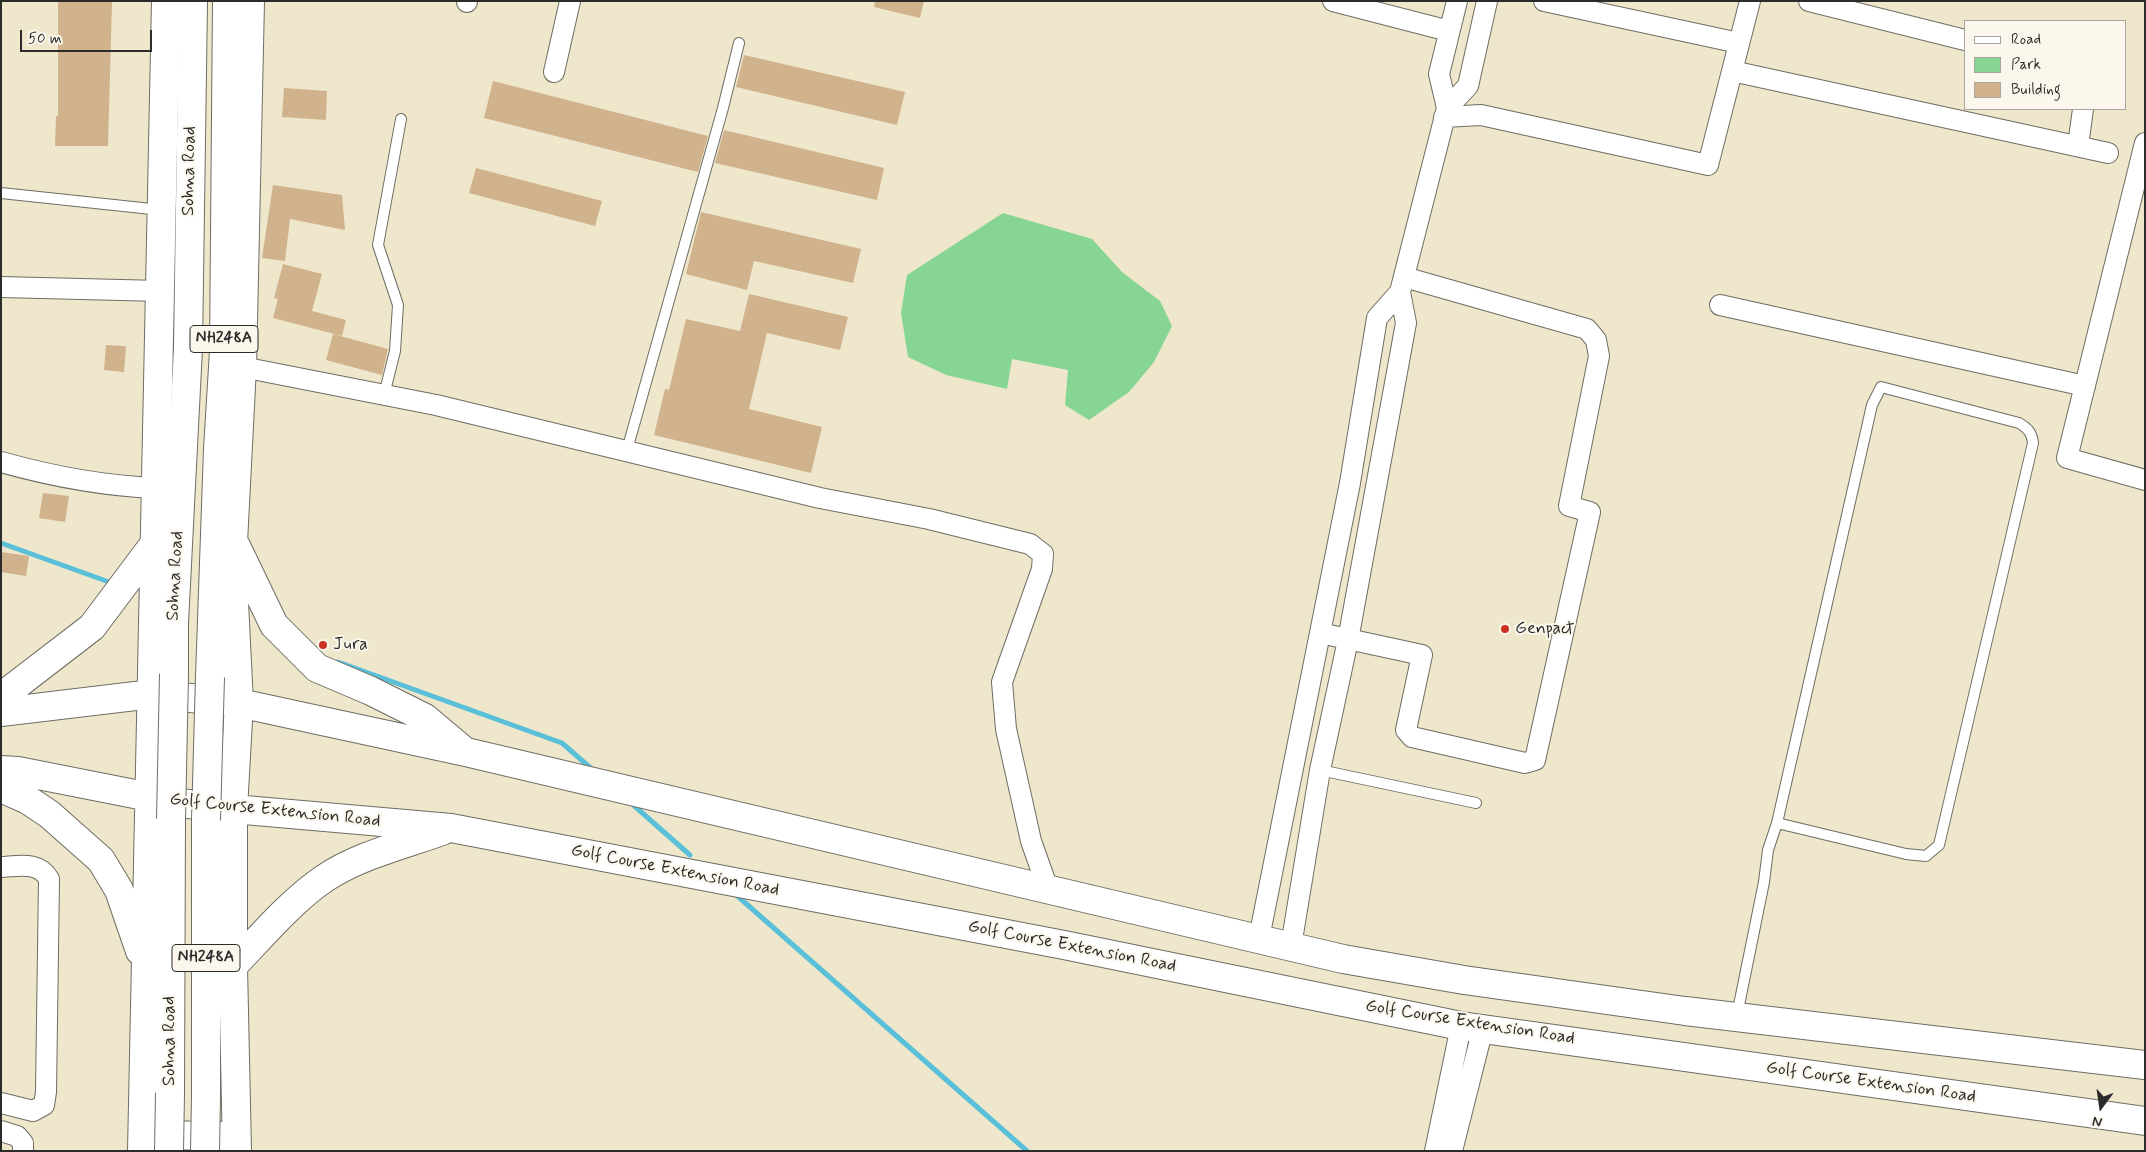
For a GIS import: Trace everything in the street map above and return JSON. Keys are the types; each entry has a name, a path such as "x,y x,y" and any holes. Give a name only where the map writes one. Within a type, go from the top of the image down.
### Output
{"main road":[{"path":"166,1 142,1143 237,1143 233,966 233,809 239,702 232,562 242,367 250,1"},
{"name":"Sohna Road","path":"169,1151 174,613 188,348 193,1"},
{"name":"Sohna Road","path":"205,1151 206,820 218,449 224,351 227,1"},
{"path":"233,539 274,625 317,668 371,691 425,718 466,752"},
{"path":"1,697 92,626 155,542"},
{"path":"1,712 152,694 239,702 466,752 1343,959 1464,980 1685,1011 1737,1015 2145,1064"},
{"name":"Golf Course Extension Road","path":"1,770 18,771 150,798 233,809 451,828 1064,944 1472,1027 2145,1121"},
{"path":"1,788 28,800 49,814 102,860 119,890 146,969"},
{"path":"233,966 300,898 325,878 358,860 451,828"}],"street":[{"path":"554,72 570,1"},
{"path":"1333,1 1449,31"},
{"path":"1290,946 1320,770 1348,640 1406,323 1402,284 1446,112 1439,74 1457,1"},
{"path":"1446,112 1468,86 1487,1"},
{"path":"1544,1 1740,43"},
{"path":"1446,112 1488,116 1708,165 1750,1"},
{"path":"1809,1 1964,40"},
{"path":"1732,71 2108,153"},
{"path":"2078,146 2083,110"},
{"path":"2145,142 2067,458 2145,480"},
{"path":"1259,938 1350,483 1377,318 1402,284"},
{"path":"1320,633 1422,655 1406,730 1412,736 1525,763 1535,760 1590,512 1570,506 1598,356 1596,340 1587,330 1402,284"},
{"path":"1,287 160,290"},
{"path":"1720,305 2085,386"},
{"path":"242,367 384,395 627,450 820,498 930,519 1030,544 1042,554 1042,569 1002,682 1006,729 1029,832 1048,889"},
{"path":"1,462 38,472 133,487 156,488"},
{"path":"1308,695 1335,700"},
{"path":"1,866 37,866 45,871 49,879 46,1092 44,1104 33,1111 1,1103"},
{"path":"1435,1151 1472,1027"},
{"path":"1452,1151 1472,1027"},
{"path":"1,1131 17,1136 23,1143 23,1151"}],"lane":[{"path":"627,450 721,118 739,43"},
{"path":"384,395 395,351 398,306 378,245 401,119"},
{"path":"1,193 162,210"},
{"path":"1737,1015 1764,882 1768,850 1777,823 1872,405 1881,387 2019,423 2028,429 2033,443 1939,845 1926,856 1906,854 1777,823"},
{"path":"1320,770 1476,803"}],"green space":[{"path":"1003,213 1092,239 1122,272 1160,301 1172,326 1154,362 1129,392 1089,420 1065,405 1068,370 1012,359 1007,389 946,375 908,357 901,313 907,275"}],"building":[{"path":"58,1 112,2 108,146 55,146 56,116 58,116"},
{"path":"875,1 924,1 920,18 874,7"},
{"path":"744,55 905,92 897,125 736,87"},
{"path":"493,81 708,136 698,172 484,118"},
{"path":"284,88 327,91 326,120 282,117"},
{"path":"724,130 884,168 877,200 715,163"},
{"path":"476,168 602,201 595,226 469,193"},
{"path":"273,185 342,195 345,230 290,219 285,261 262,258"},
{"path":"701,212 861,249 853,283 754,261 747,290 686,274"},
{"path":"283,264 322,274 312,311 346,320 342,336 273,318 278,299 274,298"},
{"path":"749,294 848,317 840,350 767,333 749,409 822,427 811,473 654,435 665,389 669,390 686,319 740,331"},
{"path":"333,334 388,349 382,375 326,360"},
{"path":"106,345 126,346 124,372 104,370"},
{"path":"43,493 69,496 65,522 39,518"},
{"path":"1,552 29,556 26,576 1,572"}],"waterway":[{"path":"1,543 109,582"},
{"path":"338,662 562,743 594,771"},
{"path":"631,803 690,855"},
{"path":"734,893 1027,1151"}],"place":[{"name":"Genpact","path":"1505,629"},
{"name":"Jura","path":"323,645"}]}
